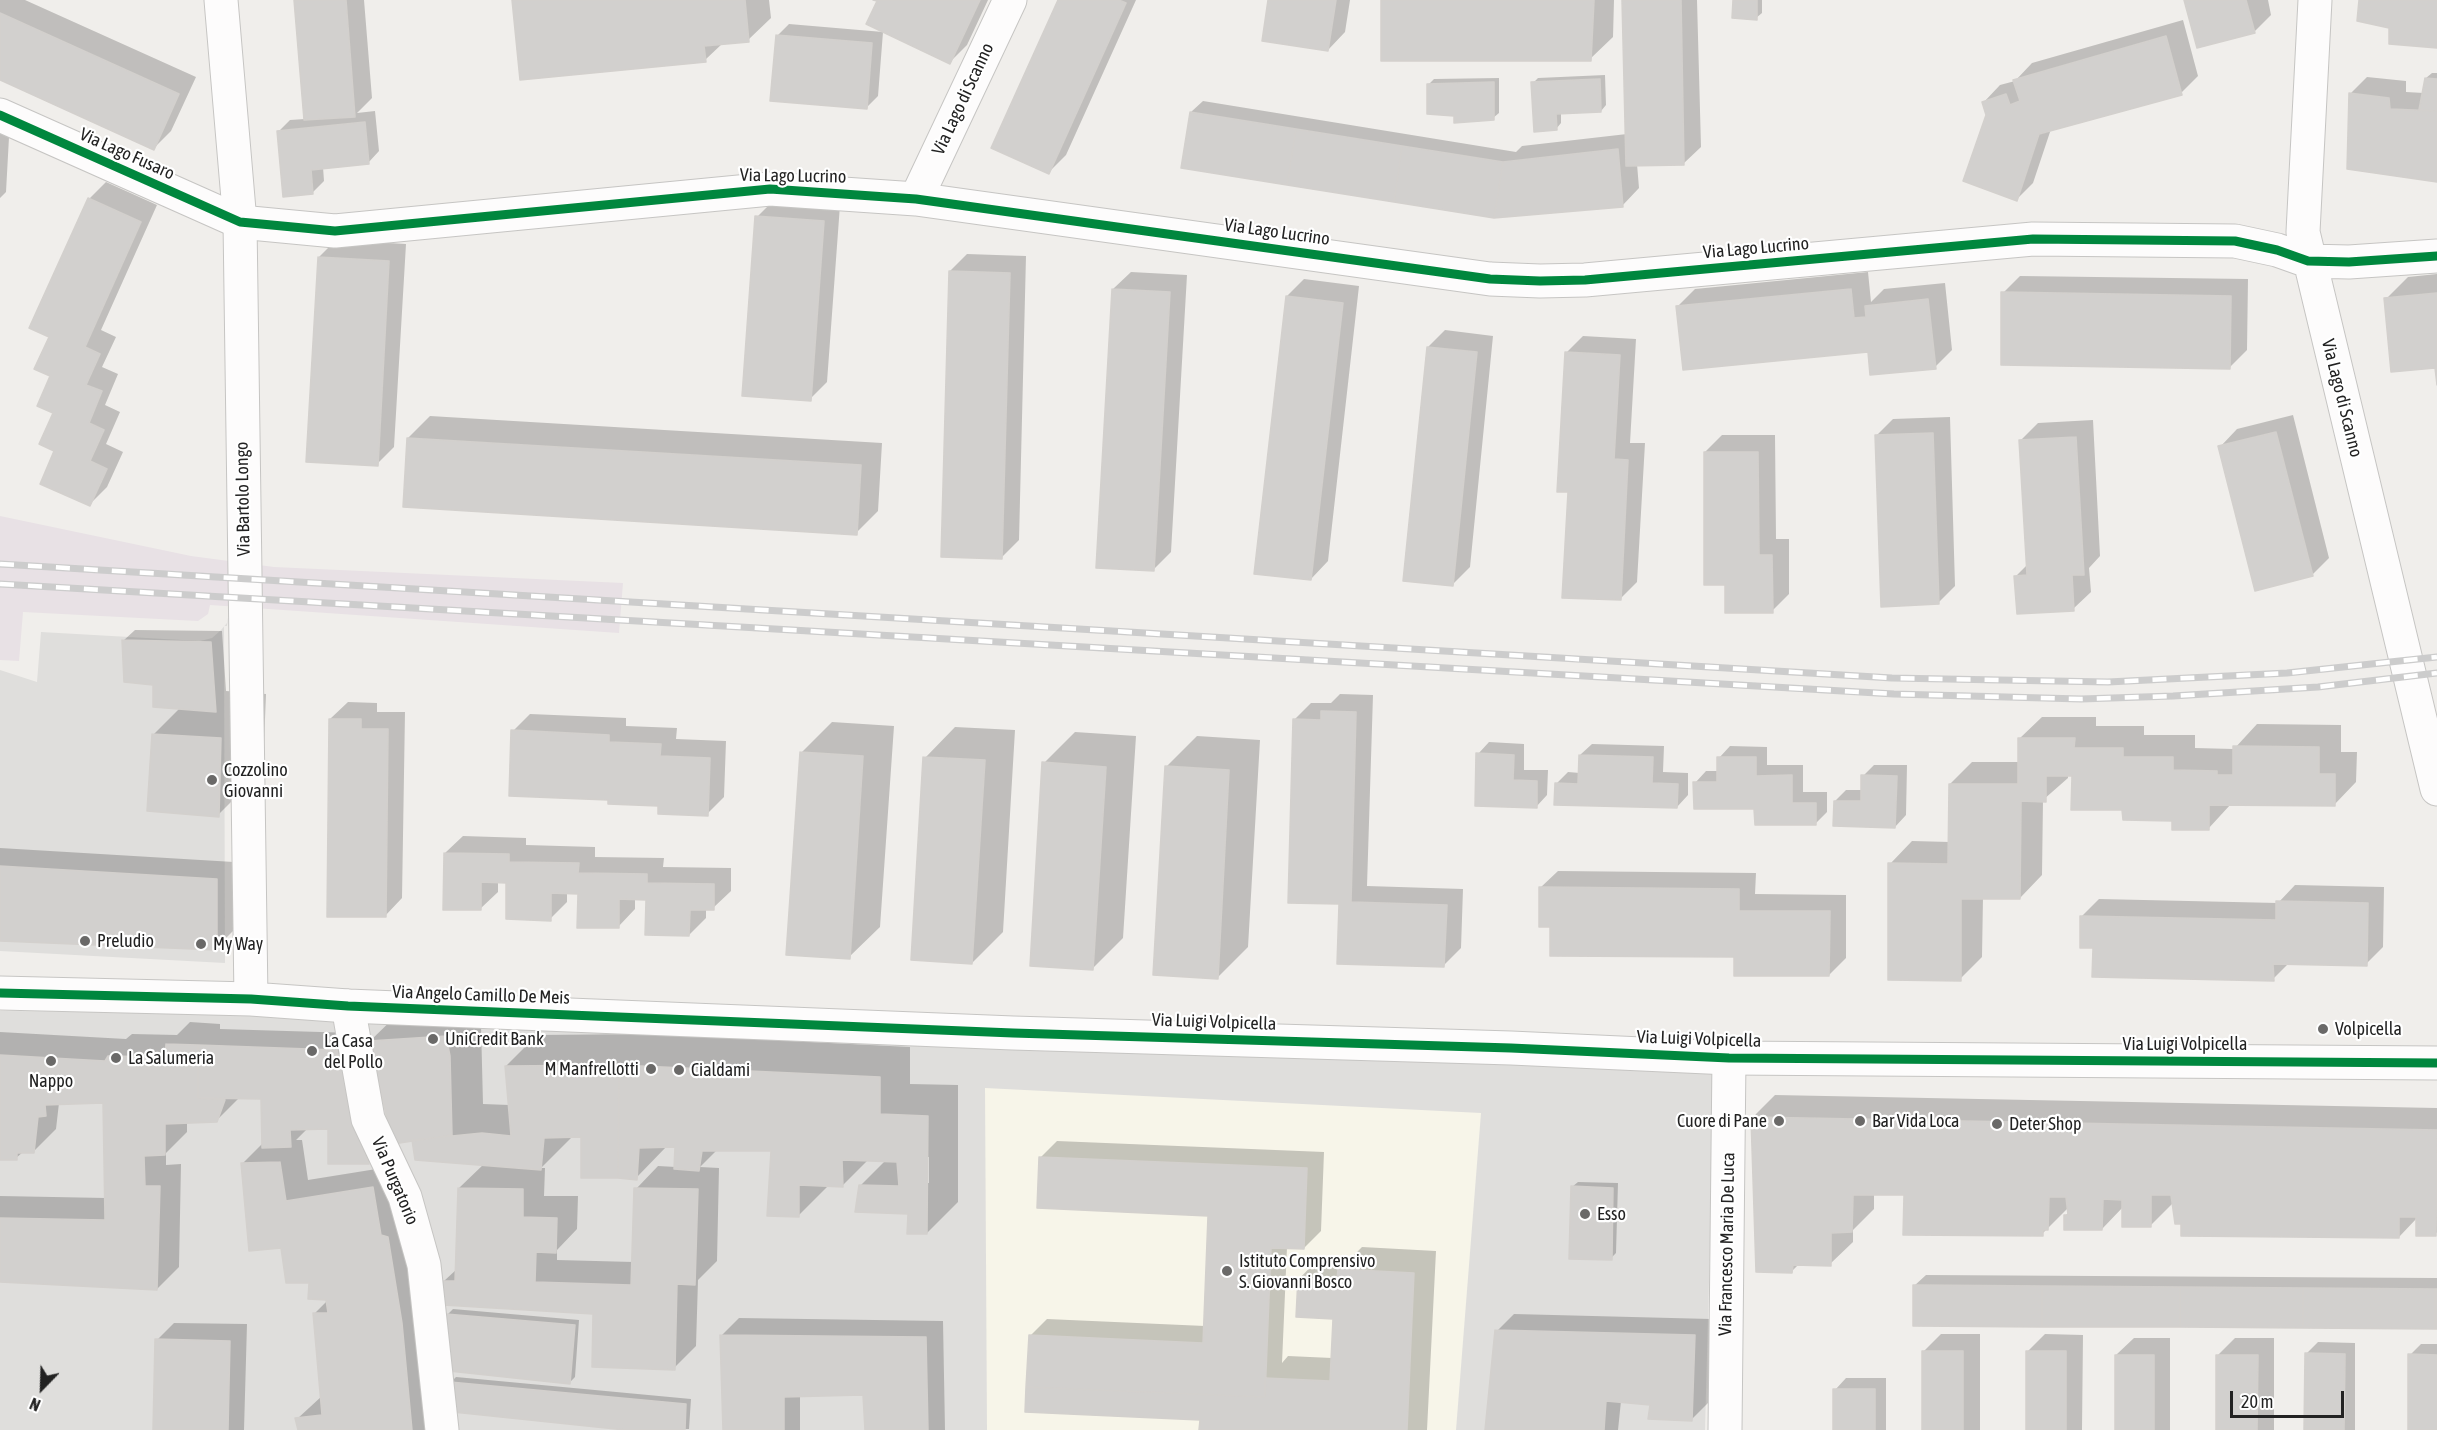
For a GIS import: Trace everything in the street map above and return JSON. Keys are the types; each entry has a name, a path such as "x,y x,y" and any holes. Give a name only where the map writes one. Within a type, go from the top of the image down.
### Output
{"street":[{"name":"Via Bartolo Longo","path":"221,0 240,222 251,999"},
{"name":"Via Lago di Scanno","path":"916,199 1010,0"},
{"name":"Via Lago di Scanno","path":"2314,0 2303,232 2308,261 2437,789"},
{"name":"Via Lago Fusaro","path":"0,115 240,222"},
{"name":"Via Lago Lucrino","path":"240,222 335,231 770,189 916,199 1490,279 1586,280 2033,239 2235,240 2277,250 2308,261 2349,262 2437,256"},
{"name":"Via Angelo Camillo De Meis","path":"0,993 251,999 348,1006 961,1030"},
{"name":"Via Purgatorio","path":"348,1006 368,1119 405,1197 421,1255 442,1430"},
{"name":"Via Luigi Volpicella","path":"961,1030 1729,1058 2437,1063"},
{"name":"Via Francesco Maria De Luca","path":"1725,1430 1729,1058"}],"shaded area":[{"path":"0,516 191,556 274,567 623,583 619,633 210,605 208,614 198,621 23,612 19,661 0,660"},
{"path":"224,626 225,963 0,951 0,670 37,682 41,632 200,641 212,638"},
{"path":"0,1011 251,1012 1715,1056 1705,1430 0,1430"},
{"name":"Istituto Comprensivo S. Giovanni Bosco","path":"985,1088 1481,1113 1456,1430 987,1430"}],"building":[{"path":"294,0 346,0 355,117 304,120"},
{"path":"512,0 745,0 749,42 704,46 706,62 520,80"},
{"path":"873,0 980,0 950,64 866,24 877,1"},
{"path":"1058,0 1119,0 1126,3 1049,174 991,148"},
{"path":"1268,0 1336,0 1328,51 1262,41"},
{"path":"1381,0 1594,0 1591,61 1381,61"},
{"path":"1622,0 1681,0 1684,165 1626,166"},
{"path":"1733,0 1757,0 1757,20 1732,18"},
{"path":"2184,0 2246,0 2255,33 2197,48"},
{"path":"2359,0 2437,0 2437,48 2389,44 2389,28 2357,21"},
{"path":"0,13 179,94 154,150 0,80"},
{"path":"776,35 872,43 867,109 770,101"},
{"path":"2166,36 2182,95 2039,134 2017,201 1963,181 1986,115 1982,102 2006,94 2010,105 2020,101 2013,80"},
{"path":"2425,78 2437,79 2437,111 2419,110"},
{"path":"1600,79 1601,112 1556,114 1557,130 1534,132 1531,82"},
{"path":"1494,82 1494,120 1454,123 1454,116 1427,114 1427,84"},
{"path":"2349,93 2389,98 2390,109 2437,111 2437,182 2347,169"},
{"path":"1190,112 1296,129 1287,185 1181,168"},
{"path":"365,122 369,164 311,170 313,194 283,197 277,131"},
{"path":"1296,129 1402,146 1394,202 1287,185"},
{"path":"1402,146 1503,162 1494,218 1394,202"},
{"path":"1618,149 1623,207 1494,218 1503,162"},
{"path":"88,198 141,222 85,347 100,354 86,385 102,391 89,423 104,430 90,461 107,469 90,506 40,484 54,451 39,444 53,413 37,406 50,376 34,369 49,337 29,328"},
{"path":"755,216 824,221 811,401 742,396"},
{"path":"318,257 389,261 378,466 306,462"},
{"path":"949,271 1010,273 1002,559 941,557"},
{"path":"1112,289 1170,292 1154,571 1096,568"},
{"path":"1851,289 1854,318 1866,317 1865,306 1928,299 1936,369 1870,375 1868,352 1683,370 1676,306"},
{"path":"2001,292 2231,296 2230,369 2001,365"},
{"path":"2437,293 2437,385 2435,368 2391,372 2384,298"},
{"path":"1286,296 1343,303 1311,580 1254,574"},
{"path":"1427,347 1477,352 1453,586 1403,581"},
{"path":"1565,352 1620,355 1614,459 1628,460 1621,600 1562,598 1568,492 1557,492"},
{"path":"2276,432 2313,576 2255,591 2218,446"},
{"path":"1933,433 1939,604 1881,607 1875,435"},
{"path":"2076,437 2084,575 2072,575 2074,611 2017,614 2014,576 2027,575 2019,440"},
{"path":"407,438 861,465 857,535 403,507"},
{"path":"1704,452 1758,452 1759,555 1772,555 1773,613 1725,613 1725,585 1704,585"},
{"path":"122,640 211,642 216,712 153,707 153,685 124,682"},
{"path":"1321,711 1356,712 1351,902 1447,905 1444,967 1337,964 1339,904 1288,903 1293,719 1321,720"},
{"path":"329,719 361,719 361,729 388,729 386,917 327,917"},
{"path":"511,730 609,735 609,742 661,744 660,756 710,758 708,816 658,814 658,806 608,804 608,800 509,796"},
{"path":"152,734 221,738 219,817 147,811"},
{"path":"2018,738 2075,738 2074,748 2123,748 2123,757 2173,757 2173,770 2217,771 2217,775 2233,775 2233,746 2319,747 2319,774 2335,774 2335,806 2209,805 2209,830 2172,830 2172,821 2123,820 2122,810 2071,810 2072,776 2046,776 2046,802 2021,801 2020,899 1961,899 1961,981 1888,980 1888,863 1948,864 1949,784 2018,784"},
{"path":"800,752 863,756 850,959 786,955"},
{"path":"1476,753 1514,755 1513,780 1537,781 1537,808 1475,806"},
{"path":"1579,755 1653,757 1652,783 1678,784 1677,808 1554,805 1555,783 1578,784"},
{"path":"923,757 985,760 972,964 911,960"},
{"path":"1717,757 1756,757 1756,776 1792,775 1792,803 1816,803 1816,825 1755,825 1754,809 1694,809 1693,782 1717,782"},
{"path":"1042,762 1106,767 1093,970 1030,966"},
{"path":"1165,766 1229,770 1218,979 1153,975"},
{"path":"1861,775 1897,776 1895,828 1833,826 1834,801 1861,801"},
{"path":"444,853 509,854 509,862 579,863 578,873 647,874 647,883 714,884 714,910 690,910 689,936 645,935 646,900 619,899 619,928 577,928 578,894 551,893 551,921 506,919 506,883 481,882 481,910 443,910"},
{"path":"0,866 217,879 217,950 0,941"},
{"path":"1539,887 1739,889 1739,911 1830,911 1829,976 1734,976 1734,957 1550,956 1550,927 1539,927"},
{"path":"2276,901 2368,903 2367,966 2273,964 2274,981 2092,977 2093,948 2080,948 2080,916 2276,920"},
{"path":"446,1036 450,1056 452,1135 393,1144 369,1041"},
{"path":"166,1044 198,1045 198,1098 225,1100 217,1122 165,1124 165,1155 144,1156 145,1186 160,1186 157,1290 0,1282 0,1218 105,1220 103,1103 45,1105 46,1116 38,1117 34,1153 17,1153 17,1160 0,1160 0,1055 105,1061 108,1056 165,1057"},
{"path":"198,1045 337,1050 369,1164 328,1164 328,1129 290,1130 291,1147 262,1148 261,1099 198,1098"},
{"path":"619,1065 618,1178 581,1178 581,1137 544,1138 541,1170 415,1160 412,1140 482,1133 511,1136 505,1066"},
{"path":"619,1065 880,1077 880,1114 928,1116 927,1234 907,1234 908,1214 855,1212 859,1185 899,1186 897,1162 842,1160 843,1187 799,1185 799,1217 767,1216 771,1151 702,1151 699,1171 674,1169 675,1147 639,1148 637,1180 618,1178"},
{"path":"1751,1117 2437,1130 2436,1236 2416,1236 2416,1217 2399,1217 2399,1238 2181,1236 2181,1224 2175,1224 2171,1195 2151,1195 2151,1227 2122,1227 2122,1200 2103,1199 2102,1230 2064,1230 2064,1215 2068,1215 2066,1197 2049,1197 2048,1230 2043,1230 2043,1236 1903,1235 1904,1195 1853,1195 1852,1232 1831,1233 1831,1266 1793,1265 1792,1273 1756,1272"},
{"path":"1039,1157 1307,1168 1304,1249 1271,1248 1265,1397 1026,1387 1029,1335 1203,1343 1208,1216 1037,1208"},
{"path":"280,1162 286,1201 373,1187 381,1235 388,1237 402,1323 412,1430 298,1430 295,1418 322,1415 313,1313 328,1313 326,1300 308,1299 309,1283 286,1283 281,1248 249,1251 241,1163"},
{"path":"1571,1186 1613,1188 1612,1260 1569,1259"},
{"path":"458,1188 523,1189 523,1217 557,1218 556,1253 536,1252 535,1282 631,1285 634,1188 698,1189 695,1285 677,1284 675,1370 592,1367 593,1314 443,1305 442,1281 455,1281"},
{"path":"1338,1269 1414,1273 1407,1430 1199,1430 1200,1420 1025,1412 1026,1387 1265,1397 1265,1378 1330,1381 1333,1319 1296,1317 1298,1278 1337,1280"},
{"path":"1913,1285 2042,1286 2042,1327 1913,1326"},
{"path":"2042,1286 2180,1287 2180,1327 2042,1327"},
{"path":"2180,1287 2303,1288 2303,1328 2180,1327"},
{"path":"2303,1288 2435,1289 2435,1329 2303,1328"},
{"path":"2435,1289 2437,1289 2437,1329 2435,1329"},
{"path":"446,1314 575,1325 570,1384 449,1371"},
{"path":"1495,1330 1695,1335 1692,1421 1648,1419 1650,1405 1606,1401 1604,1430 1485,1430"},
{"path":"720,1335 926,1337 928,1430 865,1430 863,1395 784,1397 784,1430 723,1430"},
{"path":"155,1339 230,1341 228,1430 153,1430"},
{"path":"1922,1351 1963,1351 1963,1430 1922,1430"},
{"path":"2026,1351 2066,1351 2066,1430 2026,1430"},
{"path":"2305,1353 2345,1354 2344,1430 2304,1430"},
{"path":"2408,1354 2437,1355 2437,1430 2408,1430"},
{"path":"2115,1355 2154,1355 2154,1430 2115,1430"},
{"path":"2216,1355 2258,1355 2257,1430 2216,1430"},
{"path":"450,1382 686,1404 685,1430 625,1430 453,1412"},
{"path":"1833,1389 1875,1389 1875,1430 1833,1430"}],"railway":[{"path":"0,564 1892,678 2108,682 2287,673 2437,657"},
{"path":"0,584 1894,694 2081,699 2173,696 2318,687 2437,673"}],"cycle path":[{"path":"0,115 240,222 335,231 770,189 916,199 1490,279 1585,280 2033,239 2235,241 2277,250 2308,261 2349,262 2437,256"},
{"path":"0,993 251,999 348,1006 1013,1033 1511,1048 1729,1058 2437,1063"}],"place":[{"name":"Cozzolino Giovanni","path":"212,780"},
{"name":"Preludio","path":"85,941"},
{"name":"My Way","path":"201,944"},
{"name":"Volpicella","path":"2323,1029"},
{"name":"UniCredit Bank","path":"433,1039"},
{"name":"La Casa del Pollo","path":"312,1051"},
{"name":"La Salumeria","path":"116,1058"},
{"name":"Nappo","path":"51,1061"},
{"name":"M Manfrellotti","path":"651,1069"},
{"name":"Cialdami","path":"679,1070"},
{"name":"Cuore di Pane","path":"1779,1121"},
{"name":"Bar Vida Loca","path":"1860,1121"},
{"name":"Deter Shop","path":"1997,1124"},
{"name":"Esso","path":"1585,1214"},
{"name":"Istituto Comprensivo S. Giovanni Bosco","path":"1227,1271"}]}
